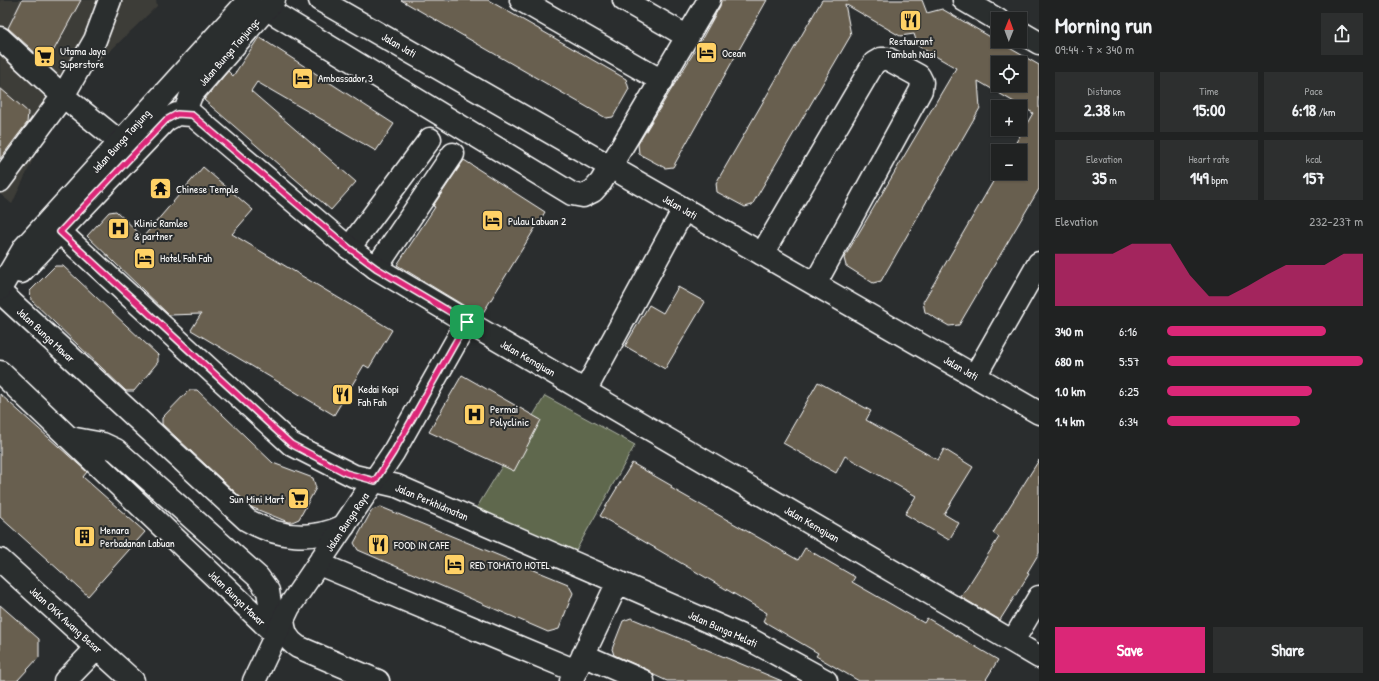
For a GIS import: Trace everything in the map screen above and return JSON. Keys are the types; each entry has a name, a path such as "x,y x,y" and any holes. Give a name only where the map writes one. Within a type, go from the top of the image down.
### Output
{"street":[{"path":"0,180 63,96 95,40 110,0"},
{"name":"Jalan Jati","path":"320,0 1039,413"},
{"path":"521,0 662,82"},
{"path":"624,0 688,38"},
{"path":"264,3 572,194 583,196 593,191 601,182 662,82 709,0"},
{"path":"964,0 991,16"},
{"name":"Jalan Bunga Tanjungc","path":"190,111 191,95 264,3"},
{"name":"Jalan Bunga Tanjung","path":"0,290 24,248 120,142 264,3"},
{"path":"1027,36 1039,43"},
{"path":"0,38 63,96 120,142"},
{"path":"762,254 874,63 881,59 888,59 919,76 922,82 921,90 815,284"},
{"name":"Jalan Bunga Tanjung","path":"0,290 27,267 166,120 177,114 190,111"},
{"name":"Jalan Kemajuan","path":"190,111 349,248 376,268 1039,657"},
{"path":"349,248 430,140"},
{"path":"376,268 453,154"},
{"path":"585,391 684,209"},
{"name":"Jalan Perkhidmatan","path":"60,232 291,444 346,473 397,486 618,582"},
{"path":"975,376 1039,263"},
{"name":"Jalan Bunga Mawar","path":"0,290 247,520 255,525 288,535 304,537 330,532 344,526"},
{"name":"Jalan Bunga Raya","path":"254,681 279,626 393,453 467,322"},
{"name":"Jalan Bunga Mawar","path":"0,372 99,467 279,626"},
{"name":"Jalan Bunga Mawar","path":"70,438 103,444 116,450 258,577 268,591 279,626"},
{"name":"Jalan OKK Awang Besar","path":"0,560 133,681"},
{"path":"319,564 575,674 643,681"},
{"path":"575,674 618,582"},
{"name":"Jalan Bunga Melati","path":"618,582 751,640 826,681"},
{"path":"1013,641 1039,597"},
{"path":"279,626 291,643 298,647 378,681"},
{"path":"65,681 97,648"}],"shaded area":[{"path":"0,0 156,0 157,6 63,96 12,204 0,194"}],"green space":[{"path":"545,396 635,445 574,554 474,512"}],"building":[{"path":"22,0 81,0 49,59 42,59 8,28"},
{"path":"401,0 488,0 626,79 629,89 613,117 606,118"},
{"path":"721,0 767,0 673,167 665,168 639,154 638,144 699,44 720,6"},
{"path":"822,0 922,0 927,13 942,9 991,37 991,48 1010,48 1023,56 991,56 991,89 978,81 980,108 881,281 873,283 846,266 844,258 956,68 918,46 914,34 900,36 845,4 851,35 752,205 745,207 717,192 716,183"},
{"path":"259,37 394,124 376,151 257,82 251,91 356,182 331,210 204,100 228,71 233,76"},
{"path":"1027,58 1039,65 1039,189 959,325 949,326 925,312 923,302 994,180 1027,180 1027,144 1015,144 1020,136 1027,136 1027,123 1033,113 1027,110 1027,100 1011,100 997,92 1027,92"},
{"path":"0,88 28,112 27,123 0,159"},
{"path":"464,160 545,212 481,316 397,265 435,207 433,206"},
{"path":"203,167 253,210 232,234 392,330 369,368 364,365 334,415 191,330 201,314 169,315 87,236 109,212 116,211 143,237"},
{"path":"55,266 63,266 158,355 158,362 134,391 126,391 31,300 30,291"},
{"path":"678,287 705,302 665,369 625,346 649,305 663,313"},
{"path":"462,375 541,420 514,471 429,432"},
{"path":"818,382 871,411 866,420 938,460 944,449 973,467 944,514 959,523 949,540 905,514 916,496 845,456 836,473 783,443"},
{"path":"189,390 197,390 273,463 313,478 316,488 299,519 288,522 251,507 162,424 162,418"},
{"path":"0,394 87,472 83,477 145,532 88,596 0,517"},
{"path":"1039,460 1039,553 1027,573 1029,574 1000,620 961,597 999,537 993,533"},
{"path":"632,463 672,486 671,488 798,560 805,548 855,577 852,582 924,623 927,618 998,660 985,681 859,681 816,656 818,653 763,621 767,613 600,516"},
{"path":"381,507 568,584 573,593 559,629 548,632 358,550 354,543 372,510"},
{"path":"0,605 39,639 39,657 17,681 0,681"},
{"path":"631,618 782,681 667,681 654,675 648,670 614,655 612,649 623,621"}],"place":[{"name":"Restaurant Tambah Nasi","path":"911,21"},
{"name":"Ocean","path":"707,53"},
{"name":"Utama Jaya Superstore","path":"45,57"},
{"name":"Ambassador 3","path":"303,78"},
{"name":"Chinese Temple","path":"161,189"},
{"name":"Pulau Labuan 2","path":"493,221"},
{"name":"Klinic Ramlee & partner","path":"119,229"},
{"name":"Hotel Fah Fah","path":"145,258"},
{"name":"Kedai Kopi Fah Fah","path":"343,395"},
{"name":"Permai Polyclinic","path":"475,415"},
{"name":"Sun Mini Mart","path":"299,499"},
{"name":"Menara Perbadanan Labuan","path":"85,536"},
{"name":"FOOD IN CAFE","path":"378,545"},
{"name":"RED TOMATO HOTEL","path":"454,565"}],"route":[{"path":"177,114 192,115 349,248 376,268 467,322 393,453 375,481 346,473 291,444 60,232 166,120 177,114"}]}
